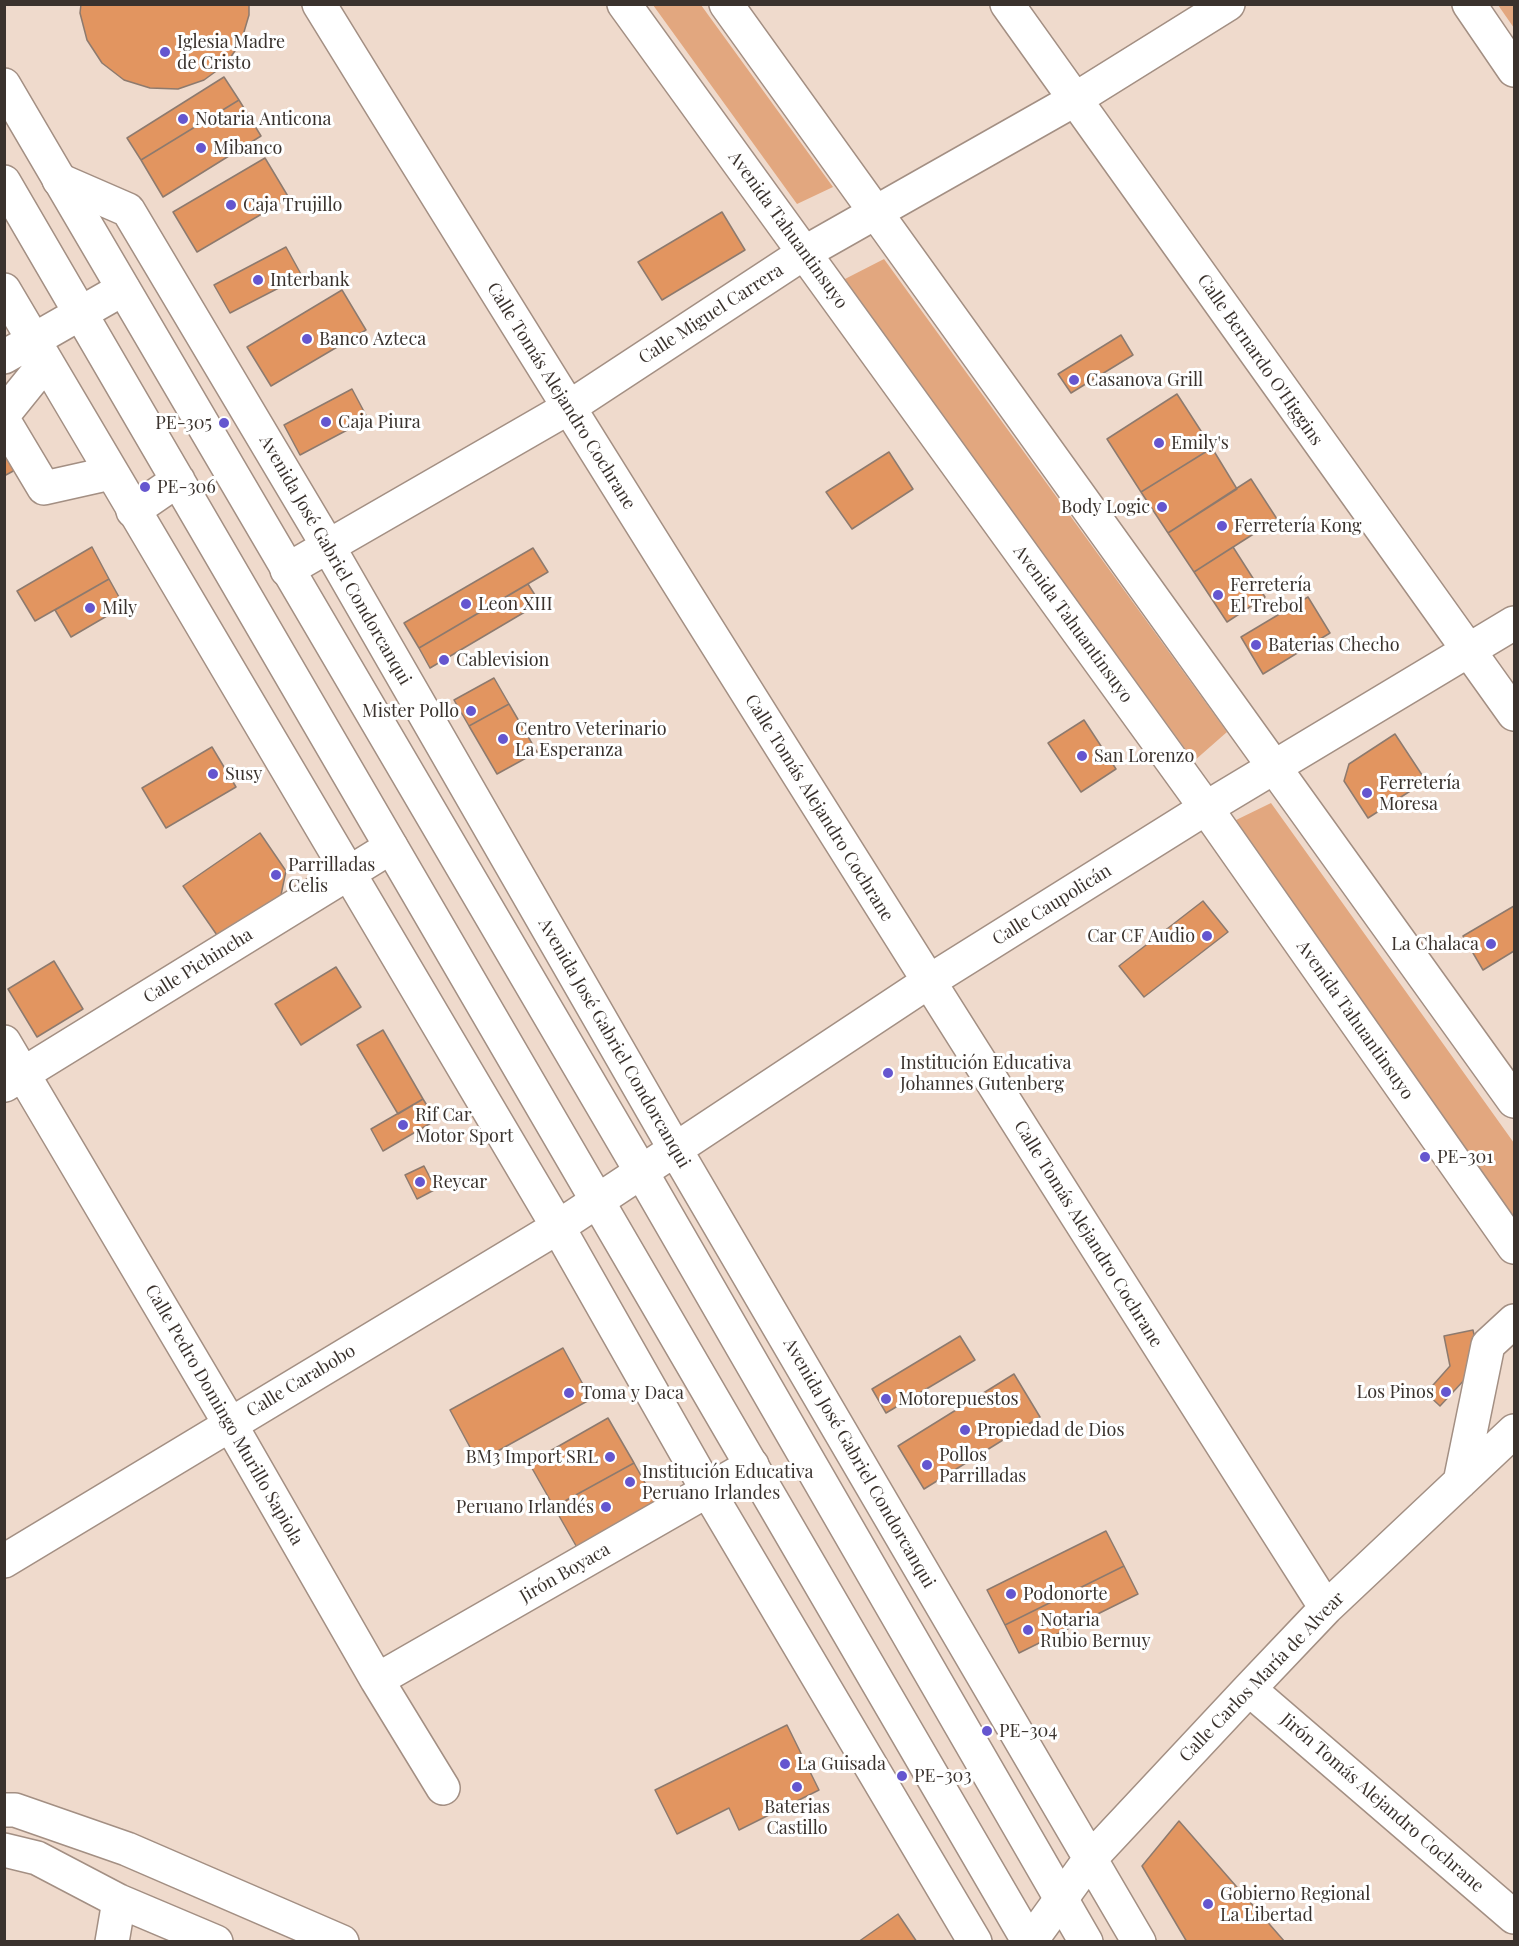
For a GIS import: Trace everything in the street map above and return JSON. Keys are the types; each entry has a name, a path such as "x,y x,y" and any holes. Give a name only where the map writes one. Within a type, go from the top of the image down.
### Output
{"main road":[{"name":"Calle Tomás Alejandro Cochrane","path":"319,4 567,408 1326,1608"},
{"name":"Avenida Tahuantinsuyo","path":"624,4 1206,808 1515,1247"},
{"path":"726,4 873,212 1515,1101"},
{"name":"Calle Bernardo O'Higgins","path":"1007,4 1469,653 1515,714"},
{"name":"Calle Miguel Carrera","path":"287,570 567,408 804,253 1074,100 1228,4"},
{"path":"1469,4 1515,70"},
{"path":"4,86 642,1173 1086,1941"},
{"name":"Avenida José Gabriel Condorcanqui","path":"59,180 128,210 328,546 675,1149 1138,1941"},
{"path":"4,182 1030,1941"},
{"path":"4,414 39,351 81,313 123,289"},
{"path":"4,290 558,1227 708,1491 975,1941"},
{"path":"4,357 39,351"},
{"path":"4,421 44,488 111,473"},
{"path":"133,511 177,480"},
{"name":"Calle Caupolicán","path":"598,1201 928,982 1206,808 1469,653 1515,623"},
{"name":"Calle Pichincha","path":"14,1080 391,847"},
{"name":"Calle Pedro Domingo Murillo Sapiola","path":"4,1042 14,1080 230,1424 377,1680 443,1788"},
{"name":"Calle Carabobo","path":"4,1561 598,1201"},
{"path":"1460,1482 1488,1345 1515,1321"},
{"name":"Calle Carlos María de Alvear","path":"1030,1941 1090,1859 1326,1608 1515,1431"},
{"name":"Jirón Boyaca","path":"377,1680 752,1465"},
{"name":"Jirón Tomás Alejandro Cochrane","path":"1249,1689 1515,1917"},
{"path":"4,1810 15,1810 127,1849 342,1941"},
{"path":"4,1850 37,1858 119,1901 213,1941"},
{"path":"112,1941 119,1901"}],"shaded area":[{"path":"653,5 701,5 833,187 797,204"},
{"path":"1498,5 1514,5 1514,28"},
{"path":"884,259 1227,732 1194,761 843,280"},
{"path":"1271,803 1514,1143 1514,1223 1232,822"}],"building":[{"name":"Iglesia Madre de Cristo","path":"81,4 249,4 249,15 241,42 226,64 204,80 178,89 150,88 124,80 102,63 87,40 80,13"},
{"name":"Notaria Anticona","path":"224,77 239,100 141,160 127,138"},
{"name":"Mibanco","path":"239,100 261,136 163,197 141,160"},
{"name":"Caja Trujillo","path":"265,158 289,198 197,252 173,212"},
{"path":"722,212 745,250 662,300 638,262"},
{"name":"Interbank","path":"286,247 302,276 230,313 214,285"},
{"name":"Banco Azteca","path":"342,290 366,330 271,386 247,347"},
{"path":"1121,335 1133,355 1071,393 1058,374"},
{"name":"Caja Piura","path":"352,389 368,419 300,455 284,425"},
{"name":"Emily's","path":"1177,394 1212,448 1141,492 1107,439"},
{"path":"4,448 17,469 4,476"},
{"path":"1212,448 1237,489 1168,533 1141,492"},
{"path":"889,452 913,489 852,529 826,492"},
{"name":"Ferretería Kong","path":"1251,479 1277,519 1194,572 1168,533"},
{"path":"92,547 109,579 35,621 17,591"},
{"path":"1233,547 1265,597 1227,622 1194,572"},
{"name":"Leon XIII","path":"533,548 548,572 419,648 404,623"},
{"name":"Mily","path":"109,579 124,606 71,637 55,610"},
{"path":"528,584 540,603 430,668 419,648"},
{"path":"1308,597 1330,633 1263,674 1241,637"},
{"path":"494,678 509,704 469,726 454,700"},
{"name":"Centro Veterinario La Esperanza","path":"509,704 537,752 497,774 469,726"},
{"name":"San Lorenzo","path":"1084,720 1116,769 1081,792 1048,743"},
{"path":"1395,734 1426,781 1368,818 1344,781 1349,764"},
{"path":"212,747 236,787 166,828 142,788"},
{"path":"260,833 286,871 281,895 219,938 183,886"},
{"path":"1203,901 1228,932 1144,997 1119,966"},
{"name":"La Chalaca","path":"1514,906 1514,951 1483,970 1463,936"},
{"path":"54,961 83,1009 37,1037 8,989"},
{"path":"336,967 361,1007 301,1045 275,1004"},
{"path":"383,1030 423,1099 398,1114 357,1045"},
{"name":"Rif Car Motor Sport","path":"423,1099 436,1120 383,1151 371,1129"},
{"name":"Reycar","path":"424,1166 436,1189 417,1199 405,1175"},
{"path":"1473,1330 1480,1363 1440,1406 1426,1393 1450,1366 1444,1336"},
{"path":"960,1336 975,1360 886,1413 872,1389"},
{"path":"563,1348 591,1399 478,1462 450,1410"},
{"path":"1014,1374 1040,1417 924,1489 898,1446"},
{"path":"608,1418 634,1463 554,1507 529,1463"},
{"name":"Peruano Irlandés","path":"634,1463 658,1506 579,1551 554,1507"},
{"path":"1106,1531 1124,1566 1005,1625 987,1590"},
{"path":"1124,1566 1138,1594 1019,1653 1005,1625"},
{"path":"787,1725 819,1790 739,1830 729,1808 677,1834 655,1790"},
{"name":"Gobierno Regional La Libertad","path":"1179,1821 1285,1942 1187,1942 1142,1866"},
{"path":"898,1914 917,1942 858,1942"}],"place":[{"name":"Iglesia Madre de Cristo","path":"165,52"},
{"name":"Notaria Anticona","path":"183,119"},
{"name":"Mibanco","path":"201,148"},
{"name":"Caja Trujillo","path":"231,205"},
{"name":"Interbank","path":"258,280"},
{"name":"Banco Azteca","path":"307,339"},
{"name":"Casanova Grill","path":"1074,380"},
{"name":"Caja Piura","path":"326,422"},
{"name":"PE-305","path":"224,423"},
{"name":"Emily's","path":"1159,443"},
{"name":"PE-306","path":"145,487"},
{"name":"Body Logic","path":"1162,507"},
{"name":"Ferretería Kong","path":"1222,526"},
{"name":"Ferretería El Trebol","path":"1218,595"},
{"name":"Leon XIII","path":"466,604"},
{"name":"Mily","path":"90,608"},
{"name":"Baterias Checho","path":"1256,645"},
{"name":"Cablevision","path":"444,660"},
{"name":"Mister Pollo","path":"471,711"},
{"name":"Centro Veterinario La Esperanza","path":"503,739"},
{"name":"San Lorenzo","path":"1082,756"},
{"name":"Susy","path":"213,774"},
{"name":"Ferretería Moresa","path":"1367,793"},
{"name":"Parrilladas Celis","path":"276,875"},
{"name":"Car CF Audio","path":"1207,936"},
{"name":"La Chalaca","path":"1491,944"},
{"name":"Institución Educativa Johannes Gutenberg","path":"888,1073"},
{"name":"Rif Car Motor Sport","path":"403,1125"},
{"name":"PE-301","path":"1425,1157"},
{"name":"Reycar","path":"420,1182"},
{"name":"Los Pinos","path":"1446,1392"},
{"name":"Toma y Daca","path":"569,1393"},
{"name":"Motorepuestos","path":"886,1399"},
{"name":"Propiedad de Dios","path":"965,1430"},
{"name":"BM3 Import SRL","path":"610,1457"},
{"name":"Pollos Parrilladas","path":"927,1465"},
{"name":"Institución Educativa Peruano Irlandes","path":"630,1482"},
{"name":"Peruano Irlandés","path":"606,1507"},
{"name":"Podonorte","path":"1011,1594"},
{"name":"Notaria Rubio Bernuy","path":"1028,1630"},
{"name":"PE-304","path":"987,1731"},
{"name":"La Guisada","path":"785,1764"},
{"name":"PE-303","path":"902,1776"},
{"name":"Baterias Castillo","path":"797,1787"},
{"name":"Gobierno Regional La Libertad","path":"1208,1904"}]}
